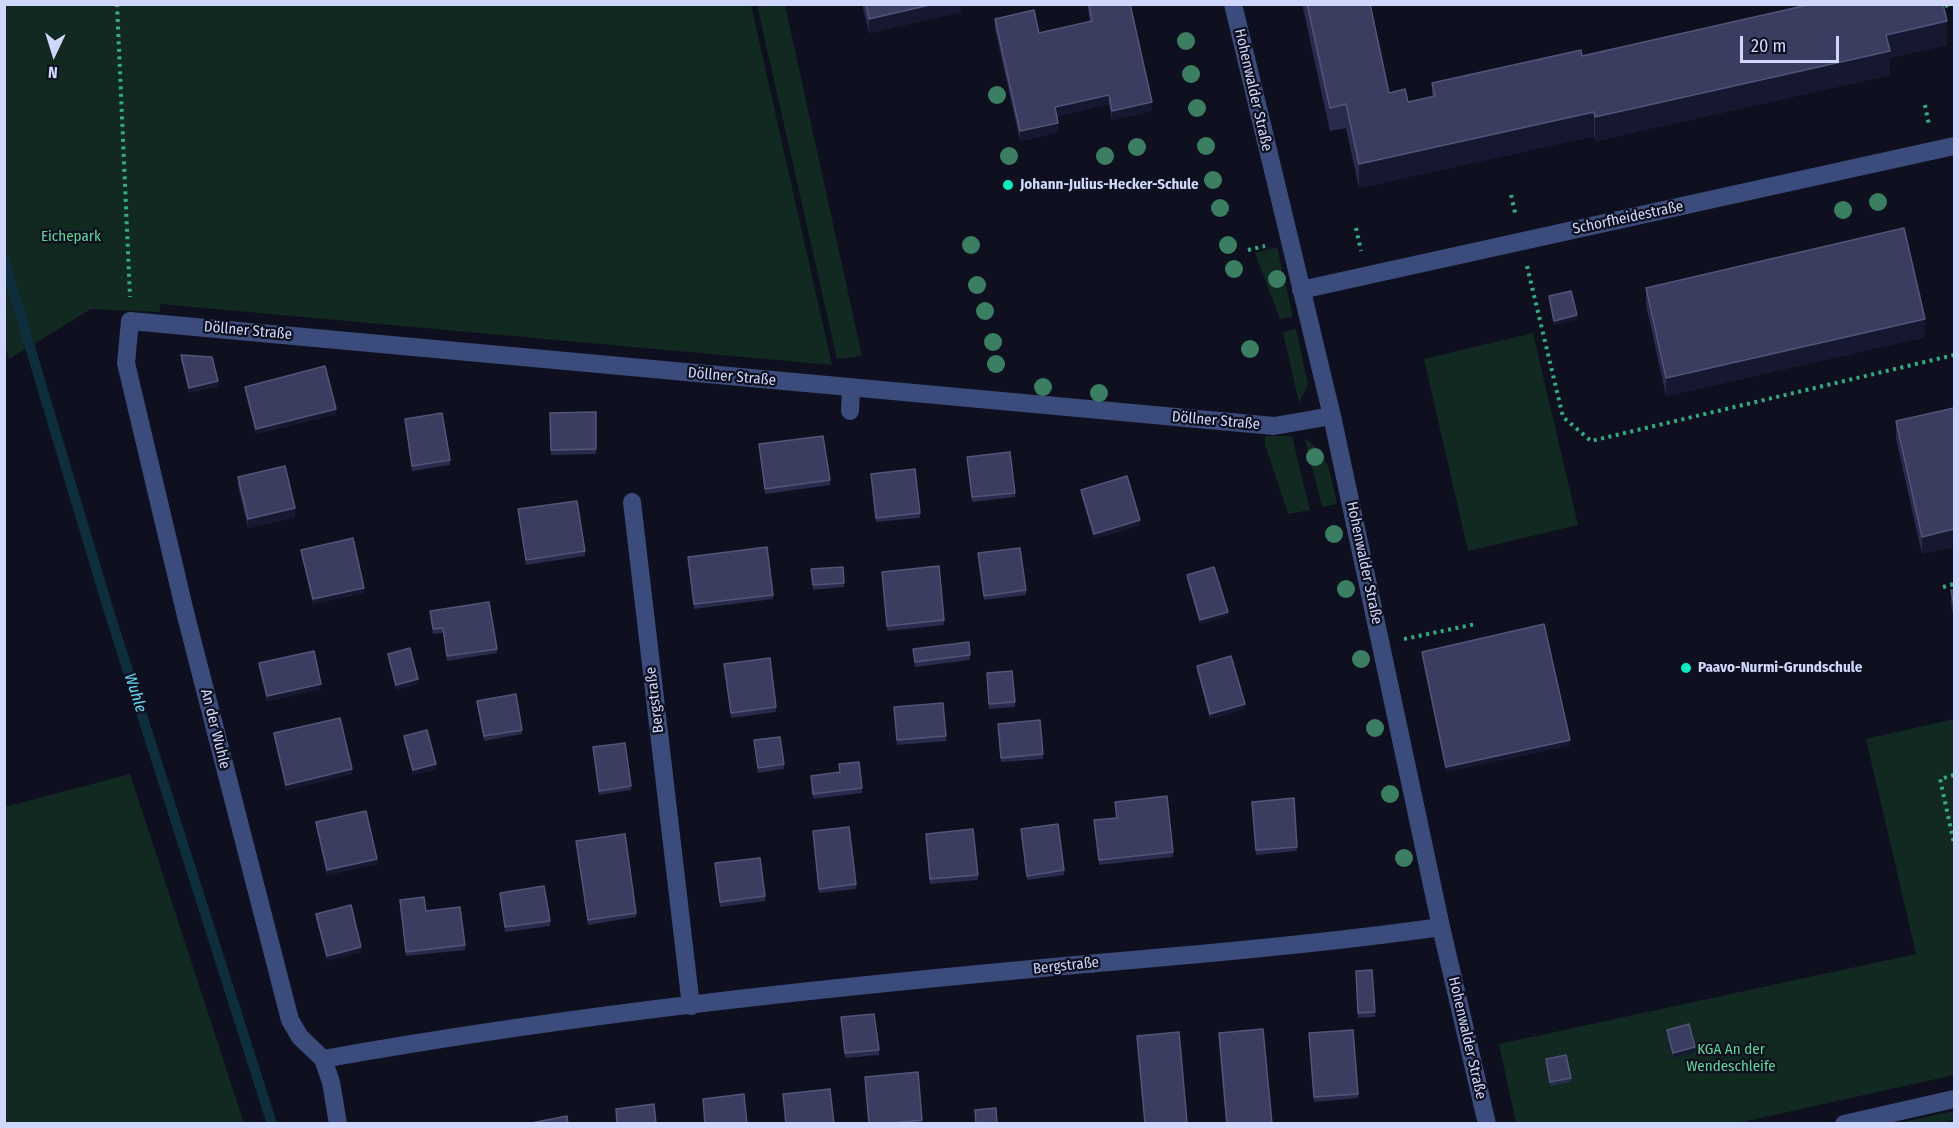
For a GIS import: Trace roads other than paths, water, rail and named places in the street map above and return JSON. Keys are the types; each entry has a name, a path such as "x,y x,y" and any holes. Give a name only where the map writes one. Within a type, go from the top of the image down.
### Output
{"street":[{"name":"Hohenwalder Straße","path":"1233,4 1332,416 1442,927 1487,1124"},
{"name":"Schorfheidestraße","path":"1301,290 1954,146"},
{"name":"Döllner Straße","path":"130,321 1274,426 1332,416"},
{"name":"An der Wuhle","path":"130,321 126,363 186,616 290,1020 300,1037 323,1059 331,1082 338,1124"},
{"path":"850,411 851,387"},
{"name":"Bergstraße","path":"632,502 691,1005"},
{"name":"Bergstraße","path":"323,1059 418,1042 691,1005 1099,963 1346,941 1442,927"},
{"path":"1844,1124 1954,1099"}],"waterway":[{"name":"Wuhle","path":"4,260 107,605 272,1124"}],"place":[{"name":"Johann-Julius-Hecker-Schule","path":"1008,185"},
{"name":"Paavo-Nurmi-Grundschule","path":"1686,668"}],"park label":[{"name":"Eichepark","path":"71,237"},
{"name":"KGA An der Wendeschleife","path":"1731,1058"}]}
